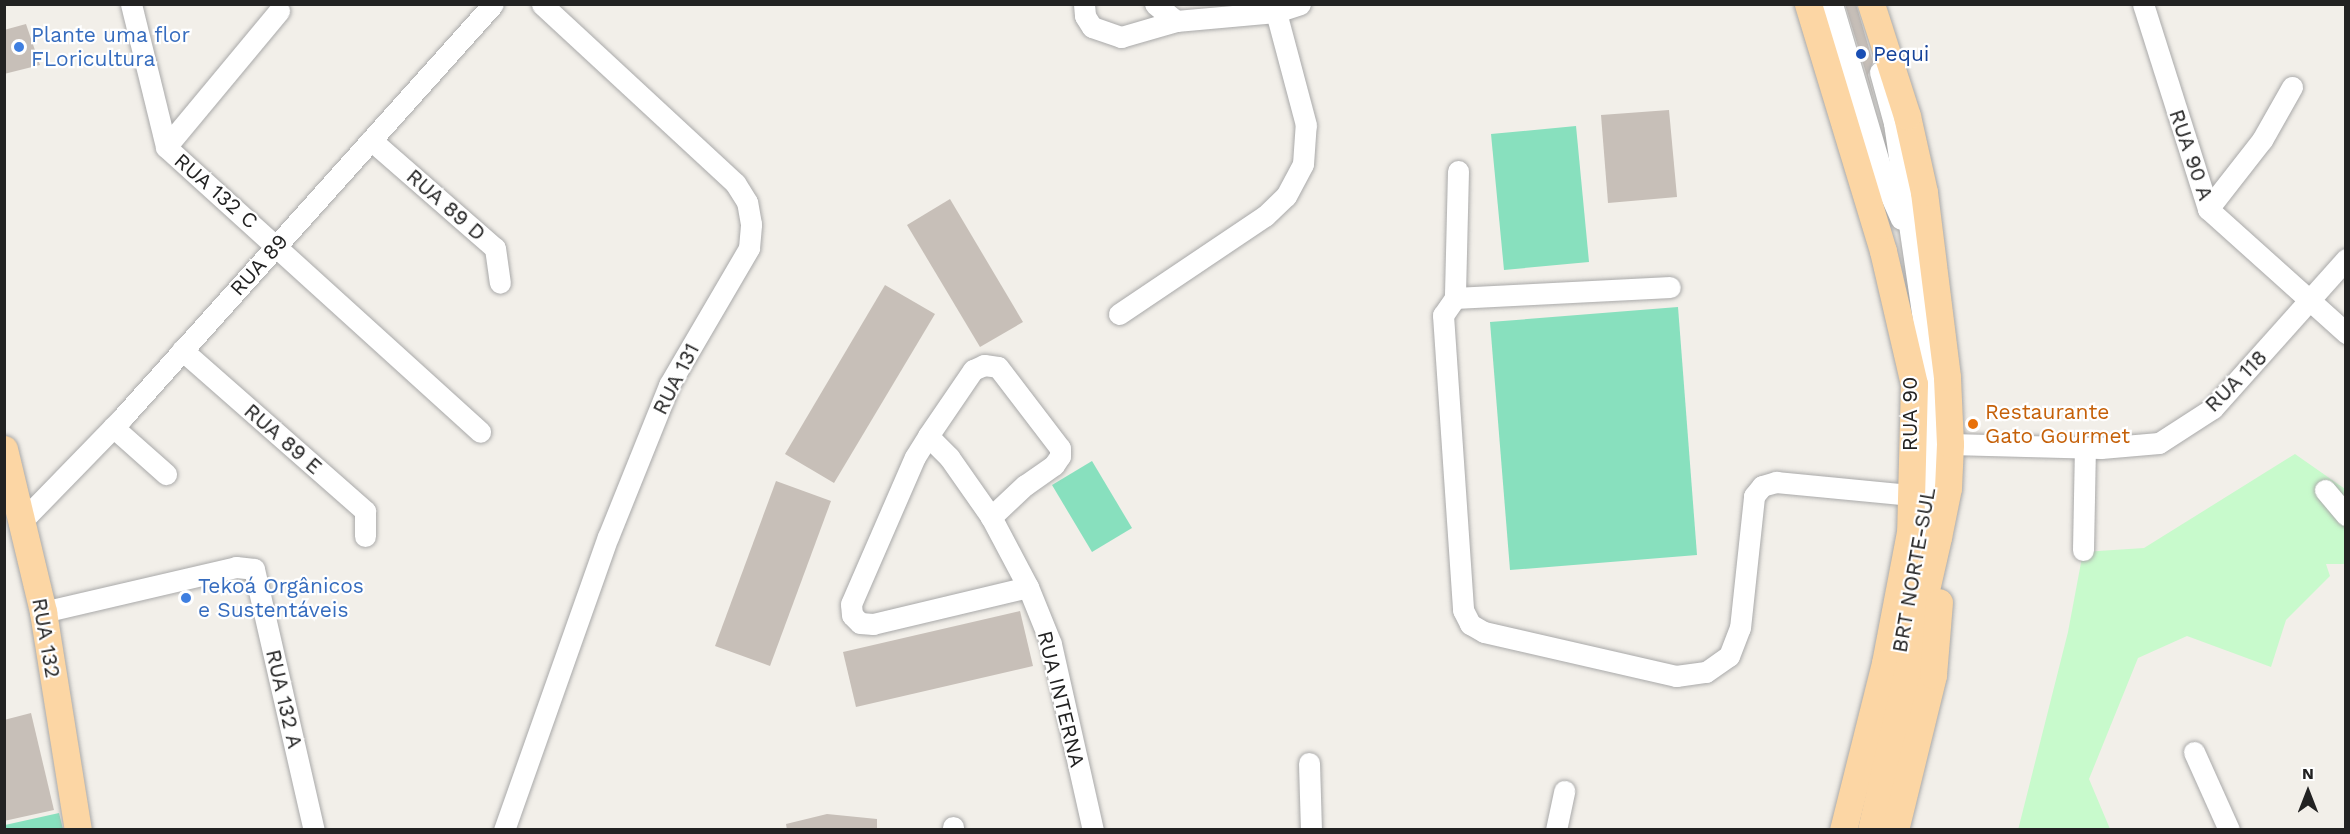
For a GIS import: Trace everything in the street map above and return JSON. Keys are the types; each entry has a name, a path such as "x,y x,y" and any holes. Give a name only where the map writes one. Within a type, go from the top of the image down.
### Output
{"main road":[{"name":"RUA 90","path":"1808,4 1883,251 1914,384 1910,452 1910,532 1885,663 1843,830"},
{"name":"RUA 90","path":"1871,4 1907,116 1924,192 1947,377 1950,444 1948,488 1909,675 1871,830"},
{"name":"RUA 132","path":"4,449 43,612 78,830"},
{"path":"1824,830 1879,615 1910,452"},
{"path":"1895,830 1933,675 1948,488"}],"street":[{"name":"RUA 132 C","path":"131,4 166,147 276,244 480,432"},
{"name":"RUA 89","path":"21,522 113,427 493,4"},
{"name":"RUA 131","path":"504,830 608,537 665,396 748,248 752,224 747,202 735,183 542,4"},
{"path":"1084,4 1085,16 1092,27 1121,37 1176,21 1276,12 1300,4"},
{"path":"1155,4 1176,21"},
{"name":"BRT NORTE-SUL","path":"1832,4 1885,183 1908,236"},
{"name":"BRT NORTE-SUL","path":"1857,830 1899,660 1923,533 1934,438 1932,381 1908,236 1894,123 1860,4"},
{"name":"RUA 90 A","path":"2144,4 2208,209 2346,333"},
{"path":"166,147 279,11"},
{"path":"1119,314 1265,216 1286,196 1303,164 1306,125 1276,12"},
{"path":"2208,209 2262,140 2292,87"},
{"name":"RUA 89 D","path":"371,140 495,248 500,283"},
{"path":"1458,171 1455,298 1443,315 1463,610 1470,624 1484,632 1676,676 1706,672 1729,656 1740,628 1754,496 1762,486 1776,482 1901,494"},
{"name":"RUA 118","path":"1950,444 2085,448 2159,443 2204,414 2310,303 2346,259"},
{"path":"1455,298 1670,287"},
{"name":"RUA 89 E","path":"182,350 365,511 365,536"},
{"path":"990,517 1025,485 1054,465 1060,456 1060,448 998,367 984,365 973,370 915,457 851,604 852,615 860,623 873,624 1028,587"},
{"path":"113,427 166,474"},
{"name":"RUA INTERNA","path":"928,436 965,479 990,517 1028,587 1051,644 1093,830"},
{"path":"2084,550 2085,448"},
{"path":"2325,490 2346,515"},
{"name":"RUA 132 A","path":"43,612 236,567 254,569 314,830"},
{"path":"2194,752 2229,830"},
{"path":"1309,763 1311,830"},
{"path":"1556,830 1564,791"}],"green space":[{"path":"1576,126 1589,262 1504,270 1491,134"},
{"path":"1678,307 1697,555 1510,570 1490,322"},
{"path":"2295,454 2345,489 2345,564 2326,564 2330,576 2286,620 2271,667 2187,636 2138,658 2089,779 2110,829 2018,830 2068,632 2083,552 2144,548"},
{"path":"1092,461 1132,528 1092,552 1052,485"},
{"path":"59,813 63,829 5,829 5,825"}],"building":[{"path":"1845,4 1856,4 1873,62 1868,75 1876,106"},
{"name":"Plante uma flor FLoricultura","path":"26,24 40,65 4,74 4,30"},
{"path":"1669,110 1677,197 1608,203 1601,115"},
{"path":"950,199 1023,322 980,347 907,225"},
{"path":"885,285 935,314 834,483 785,454"},
{"path":"776,481 831,501 770,666 715,646"},
{"path":"1020,611 1033,666 856,707 843,652"},
{"path":"31,713 54,810 4,821 4,720"},
{"path":"827,814 877,819 877,830 787,830 786,824"}],"place":[{"name":"Plante uma flor FLoricultura","path":"19,47"},
{"name":"Pequi","path":"1861,54"},
{"name":"Restaurante Gato Gourmet","path":"1973,424"},
{"name":"Tekoá Orgânicos e Sustentáveis","path":"186,598"}]}
